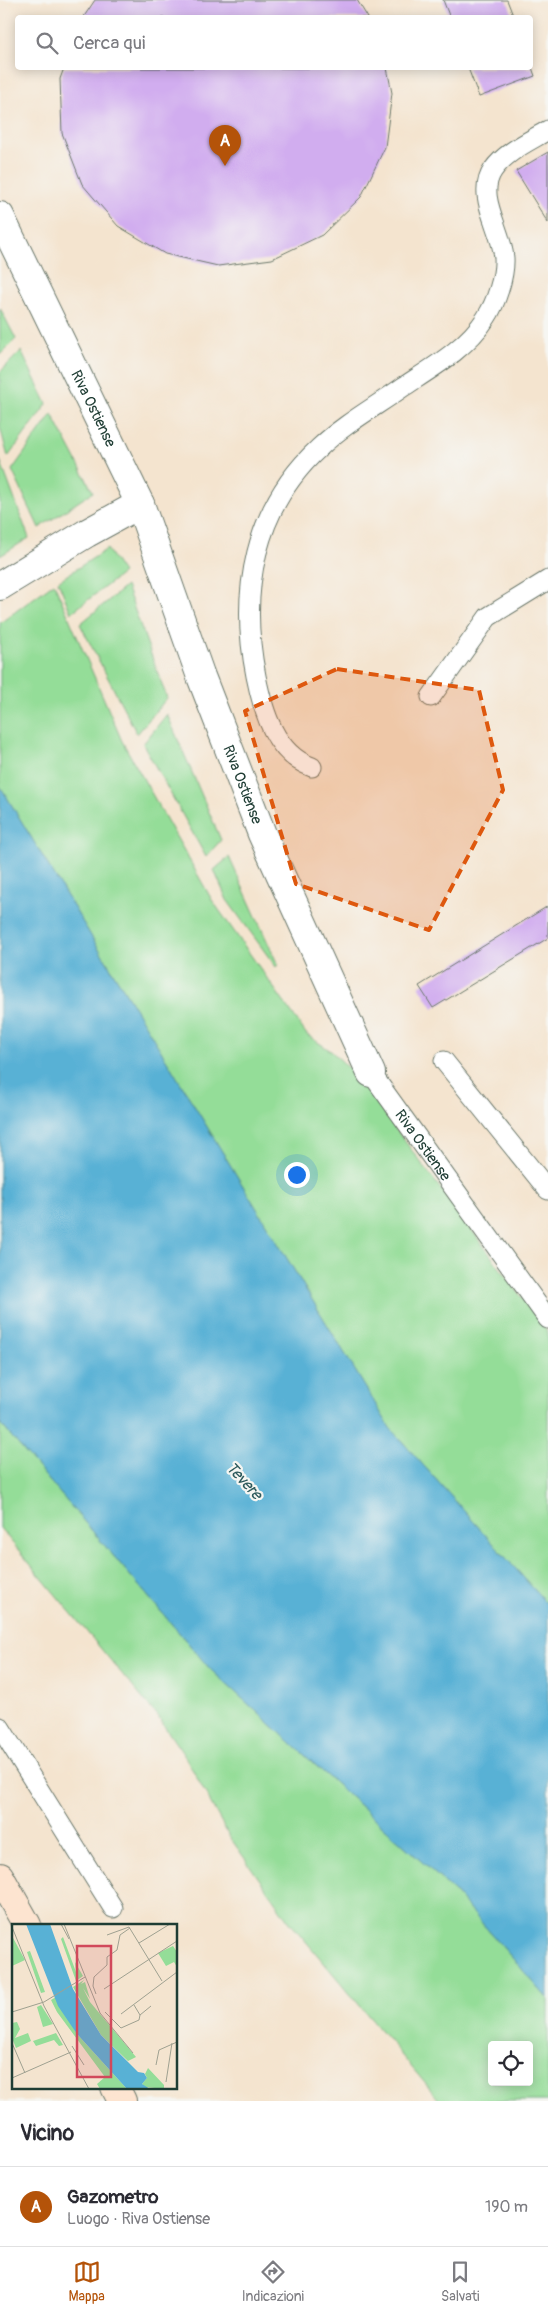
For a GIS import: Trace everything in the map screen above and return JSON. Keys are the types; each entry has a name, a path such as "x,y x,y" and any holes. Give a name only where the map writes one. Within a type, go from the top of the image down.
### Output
{"street":[{"name":"Riva Ostiense","path":"0,216 140,504 200,674 262,834 371,1073"},
{"path":"0,586 86,533 140,504"},
{"path":"0,1877 26,1924"},
{"path":"116,2088 122,2101"}],"lane":[{"path":"312,767 291,757 280,743 272,728 259,690 249,626 252,574 255,553 261,535 285,488 317,449 444,360 475,333 487,317 503,272 504,258 499,232 490,210 487,194 488,178 494,167 506,157 548,130"},
{"path":"431,697 488,617 548,580"},
{"path":"444,1061 548,1190"},
{"name":"Riva Ostiense","path":"371,1073 548,1319"},
{"path":"0,1727 113,1908"}],"highlighted area":[{"path":"337,669 479,690 503,790 429,930 296,884 245,711"}],"green space":[{"path":"0,308 16,339 0,355"},
{"path":"21,351 47,404 8,457 0,427 0,372"},
{"path":"52,414 93,492 39,528 12,470"},
{"path":"0,460 29,538 0,556"},
{"path":"107,549 123,573 71,613 58,581"},
{"path":"54,583 122,741 212,900 307,1035 331,1051 353,1072 548,1332 548,1605 390,1428 0,786 0,623"},
{"path":"126,586 167,698 137,734 80,624"},
{"path":"167,714 221,840 206,857 143,744"},
{"path":"229,857 278,965 276,967 227,900 214,870"},
{"path":"0,1423 211,1670 454,1891 548,1999 548,2101 440,2101 288,1920 229,1836 186,1758 158,1717 0,1528"}],"water":[{"name":"Tevere","path":"0,786 390,1428 548,1605 548,1999 454,1891 211,1670 0,1423"}],"building":[{"path":"95,0 357,0 366,15 85,15"},
{"path":"443,0 507,0 513,15 449,15"},
{"path":"63,70 387,70 392,93 385,147 361,197 322,235 272,259 218,266 165,254 118,226 82,184 62,133 60,79"},
{"path":"469,70 533,70 535,76 479,97"},
{"path":"548,152 548,223 516,171"},
{"path":"548,906 548,938 433,1008 419,986"}],"place":[{"name":"Gazometro","path":"225,166"}]}
